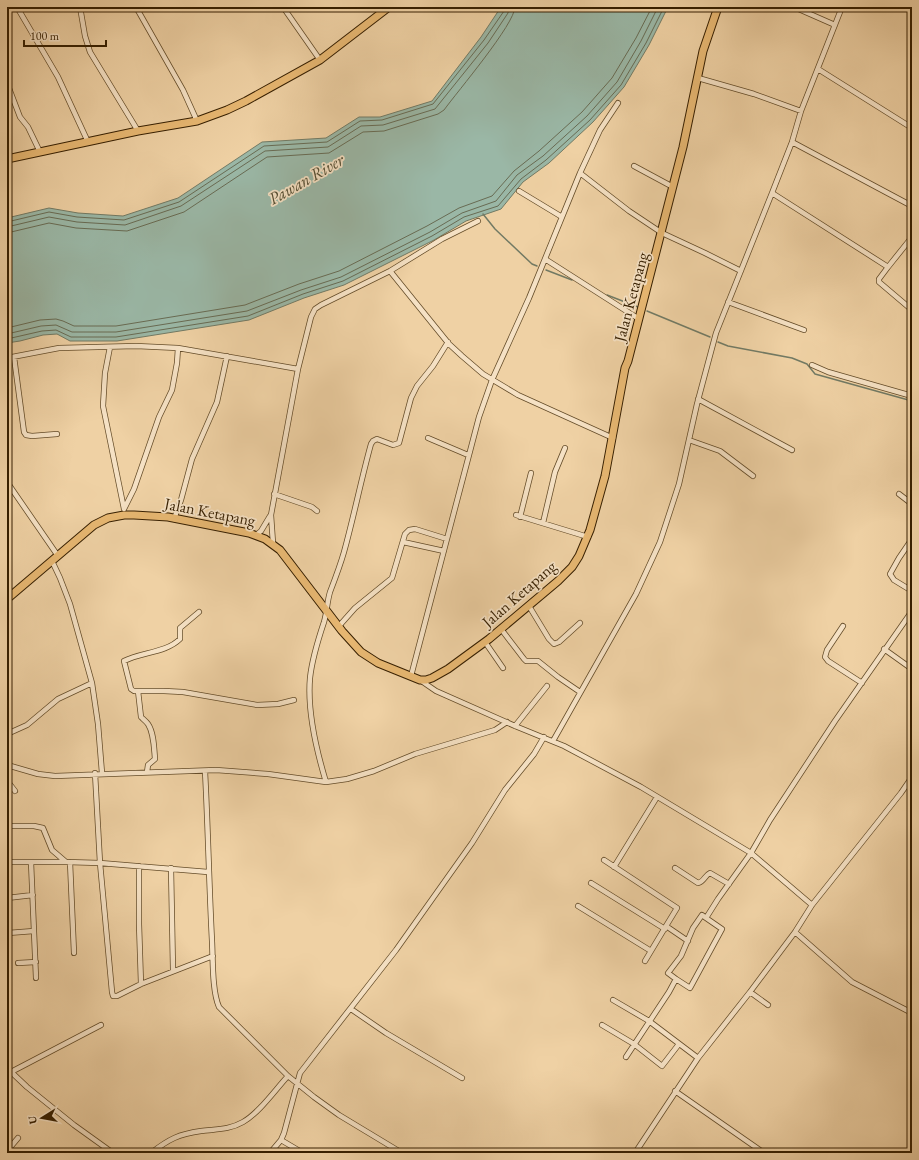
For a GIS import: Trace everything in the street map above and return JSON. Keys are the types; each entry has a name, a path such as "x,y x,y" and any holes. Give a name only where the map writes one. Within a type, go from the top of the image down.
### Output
{"main road":[{"path":"7,159 138,131 197,121 246,101 320,60 389,7"},
{"name":"Jalan Ketapang","path":"9,597 94,525 124,512 174,519 256,534 273,543 355,646 369,658 420,680 426,680 439,674 485,642 529,606 572,567 588,537 605,476 625,368 662,233 703,51 718,7"}],"street":[{"path":"17,7 58,77 88,142"},
{"path":"80,7 88,47 138,131"},
{"path":"136,7 183,90 197,121"},
{"path":"283,7 320,60"},
{"path":"794,7 835,25"},
{"path":"553,741 636,594 654,557 672,508 698,399 716,333 792,142 801,111 842,7"},
{"path":"818,69 912,128"},
{"path":"698,78 754,94 801,111"},
{"path":"7,83 17,110 28,127 40,152"},
{"path":"411,676 468,455 492,380 526,305 580,174 600,130 618,103"},
{"path":"792,142 912,206"},
{"path":"634,166 673,187"},
{"path":"580,174 662,233 741,271"},
{"path":"519,191 562,217"},
{"path":"772,193 888,266"},
{"path":"273,543 271,515 274,494 298,369 311,316 315,309 390,271 437,244 442,239 478,221"},
{"path":"912,237 879,279 879,282 912,310"},
{"path":"545,260 639,319"},
{"path":"390,271 448,342 472,366 518,396 613,438"},
{"path":"728,302 804,330"},
{"path":"326,782 321,766 313,726 309,697 310,676 326,608 344,552 359,488 373,440 377,439 393,445 398,444 411,398 417,386 433,366 448,342"},
{"path":"7,358 59,348 136,346 178,348 298,369"},
{"path":"110,347 105,373 103,406 124,512"},
{"path":"124,512 134,489 159,417 172,390 177,364 178,348"},
{"path":"174,519 181,500 192,458 217,402 227,356"},
{"path":"14,357 24,432 26,435 32,436 57,434"},
{"path":"812,365 828,372 912,396"},
{"path":"698,399 792,450"},
{"path":"428,438 468,455"},
{"path":"689,440 720,451 753,476"},
{"path":"543,523 555,472 565,448"},
{"path":"532,473 518,516 588,537"},
{"path":"7,482 58,556"},
{"path":"274,494 312,507 317,512"},
{"path":"899,494 912,504"},
{"path":"256,534 261,531 271,515"},
{"path":"339,626 355,608 392,578 405,534 409,530 412,529 447,539"},
{"path":"912,539 890,574 894,580 912,591"},
{"path":"403,542 444,551"},
{"path":"52,561 70,604 92,683 98,724 102,773"},
{"path":"7,588 9,597"},
{"path":"529,606 549,639 554,644 560,642 580,623"},
{"path":"706,918 710,910 751,853 770,820 808,762 884,649 912,611"},
{"path":"200,612 180,628 180,638 177,642 124,661 129,686 133,690 183,692 257,705 278,704 294,700"},
{"path":"843,626 827,650 825,657 828,661 862,683"},
{"path":"501,629 524,659 538,661 580,692"},
{"path":"485,642 503,668"},
{"path":"884,649 912,669"},
{"path":"420,680 436,690 515,726 553,741 641,787 751,853 812,905"},
{"path":"7,734 27,726 58,699 92,683"},
{"path":"515,726 547,686"},
{"path":"138,691 141,717 146,721 151,731 155,753 155,759 148,765 147,772"},
{"path":"15,791 8,782 7,765 38,774 55,776 102,773 216,770 268,774 326,782 347,779 374,771 415,754 495,730 507,722"},
{"path":"270,1153 281,1140 290,1115 296,1083 300,1073 351,1009 433,899 472,843 506,790 534,754 544,737"},
{"path":"205,771 208,872 216,996 219,1007 296,1083 339,1115 402,1153"},
{"path":"95,774 100,863 113,996 117,996 173,970 213,956"},
{"path":"635,1153 698,1058 795,932 812,905 912,777"},
{"path":"614,867 657,797"},
{"path":"7,826 34,826 43,828 52,850 68,862 74,953"},
{"path":"604,860 677,908 645,961"},
{"path":"7,862 100,863 208,872"},
{"path":"31,862 36,978"},
{"path":"139,866 138,924 141,984"},
{"path":"171,868 173,970"},
{"path":"675,868 698,883 710,873 729,884"},
{"path":"591,883 688,941"},
{"path":"7,898 33,895"},
{"path":"578,906 651,951"},
{"path":"702,915 722,929 690,988 668,973 681,956 688,941 693,928 702,915"},
{"path":"8,933 34,931"},
{"path":"795,932 852,982 912,1013"},
{"path":"18,964 36,962"},
{"path":"626,1057 676,979"},
{"path":"750,992 768,1005"},
{"path":"612,1000 649,1021 698,1058"},
{"path":"351,1009 386,1033 462,1078"},
{"path":"11,1072 100,1025"},
{"path":"602,1025 634,1044 662,1066 679,1044"},
{"path":"7,1068 26,1087 74,1125 113,1153"},
{"path":"151,1153 174,1137 201,1131 229,1128 244,1122 259,1109 288,1076"},
{"path":"675,1091 764,1153"},
{"path":"7,1151 18,1138"},
{"path":"281,1140 303,1153"}],"water":[{"name":"Pawan River","path":"501,7 668,7 649,45 624,87 593,122 549,163 523,182 501,209 466,221 434,240 344,285 304,298 249,320 117,341 70,341 57,334 43,335 7,343 7,218 49,208 78,213 123,216 178,198 262,142 326,138 359,117 380,117 432,101 481,37"}],"waterway":[{"path":"483,214 495,229 532,264 537,266"},
{"path":"546,270 572,280"},
{"path":"607,295 638,307"},
{"path":"647,311 710,337"},
{"path":"718,342 728,346 792,358 807,364 815,374 912,401"}]}
